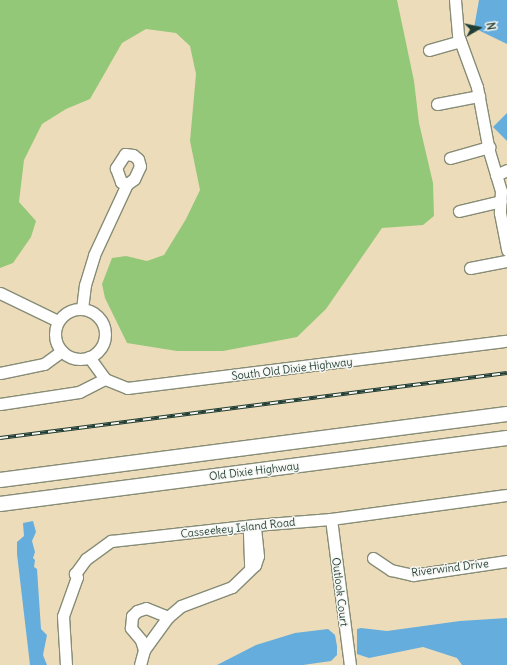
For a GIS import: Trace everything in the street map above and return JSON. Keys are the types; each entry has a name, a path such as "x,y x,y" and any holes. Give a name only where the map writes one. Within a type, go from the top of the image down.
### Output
{"main road":[{"name":"Old Dixie Highway","path":"0,480 507,414"},
{"name":"Old Dixie Highway","path":"0,504 507,438"}],"street":[{"path":"455,0 460,41 479,96 489,147 496,175 502,191 501,201 507,250"},
{"path":"429,50 460,41"},
{"path":"437,104 479,96"},
{"path":"450,158 489,147"},
{"path":"496,175 507,170"},
{"path":"82,309 85,285 94,255 127,184"},
{"path":"459,211 501,201"},
{"path":"470,268 507,261"},
{"path":"0,293 58,321"},
{"path":"82,309 99,318 105,334 101,348 89,357 72,358 62,351 55,340 58,321 68,312 82,309"},
{"name":"South Old Dixie Highway","path":"105,379 128,388 146,388 507,341"},
{"path":"0,373 44,364 62,351"},
{"path":"0,404 79,392 105,379 89,357"},
{"name":"Casseekey Island Road","path":"66,665 65,609 77,576 76,574 86,559 111,541 252,525 331,519 507,495"},
{"name":"Outlook Court","path":"331,519 350,665"},
{"path":"140,665 144,650 168,617 181,606 232,587 250,568 255,565 258,556 252,525"},
{"name":"Riverwind Drive","path":"373,558 391,570 413,575 507,561"},
{"path":"144,650 141,640 131,628 132,616 137,611 146,608 168,617"}],"green space":[{"path":"0,0 397,0 414,81 419,123 433,183 434,216 423,225 382,228 326,309 297,337 223,351 177,351 127,343 105,298 102,284 112,258 126,256 147,261 164,255 186,219 200,190 190,141 196,74 190,46 176,33 146,29 122,43 90,99 66,109 42,124 24,160 19,202 36,221 31,237 13,263 0,268"}],"water":[{"path":"479,0 507,0 507,44 474,28"},
{"path":"507,113 507,141 493,127"},
{"path":"33,521 36,532 32,541 35,552 33,558 35,560 34,567 37,569 41,629 47,635 43,655 47,665 30,665 17,554 17,542 24,536 23,523"},
{"path":"507,618 507,665 462,665 457,658 423,647 369,658 357,654 357,629 361,628 387,631 460,621"},
{"path":"328,629 335,635 337,646 337,655 331,661 303,665 217,665 256,645 295,633"}],"railway":[{"path":"0,438 507,373"}]}
